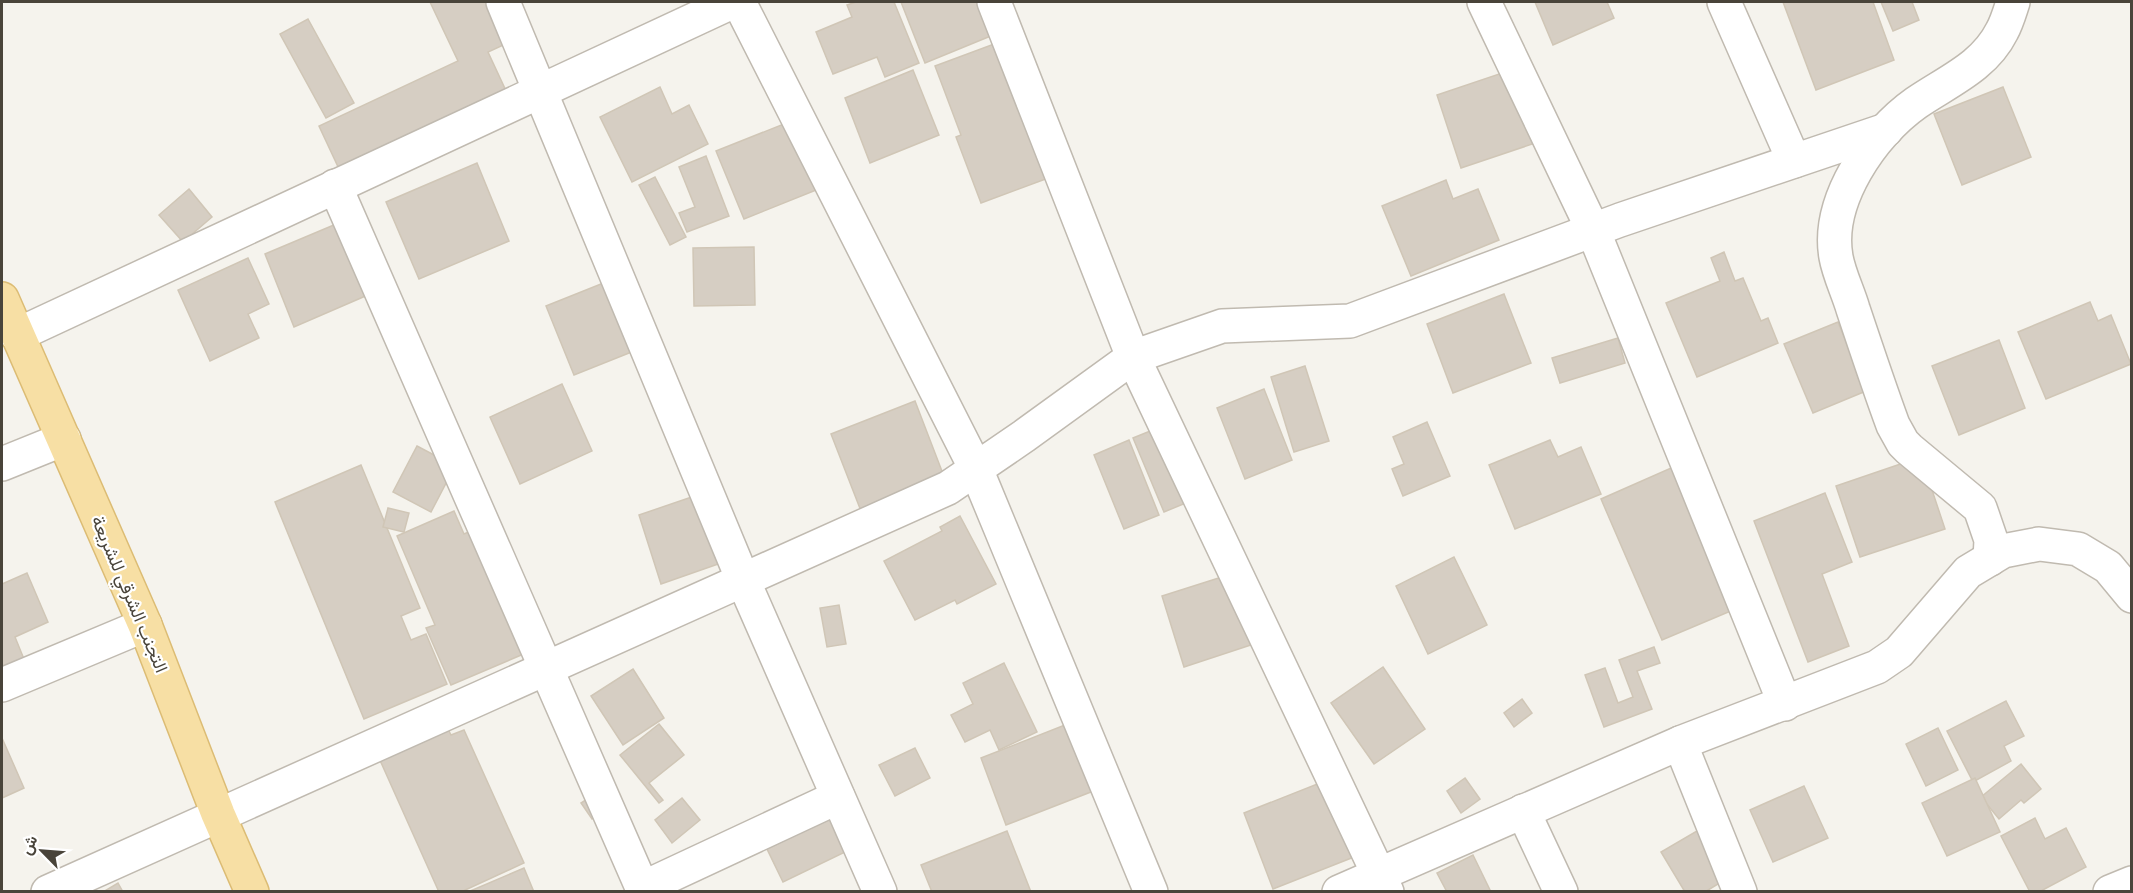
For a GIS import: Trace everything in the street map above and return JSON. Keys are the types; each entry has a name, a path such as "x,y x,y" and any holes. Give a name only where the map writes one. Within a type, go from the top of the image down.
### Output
{"main road":[{"name":"التجنب الشرقي للشريعة","path":"2,299 145,625 218,814 252,891"}],"street":[{"path":"503,2 742,580 880,891"},
{"path":"17,335 732,2"},
{"path":"739,2 976,469 1151,891"},
{"path":"994,2 1133,357 1383,883"},
{"path":"1484,2 1593,230 1785,704"},
{"path":"1724,2 1794,161"},
{"path":"1990,559 1991,540 1980,508 1909,449 1893,425 1836,257 1836,224 1844,194 1861,164 1886,130 1915,104 1972,69 1986,55 2002,32 2013,2"},
{"path":"48,891 948,488 1133,357 1222,326 1350,321 1593,230 1886,130"},
{"path":"335,186 643,890 838,797"},
{"path":"2,464 64,439"},
{"path":"1339,891 1383,883 1524,811 1680,743 1877,667 1899,652 1968,572 2003,551 2039,544 2078,549 2108,567 2132,596"},
{"path":"2,685 145,625"},
{"path":"1680,743 1740,891"},
{"path":"1524,811 1561,891"},
{"path":"2110,891 2132,883"}],"building":[{"path":"430,2 493,2 512,41 488,52 507,93 340,171 319,126 458,61"},
{"path":"856,2 894,2 919,63 885,77 877,57 833,74 816,32 852,17 847,5"},
{"path":"901,2 1005,2 1015,26 925,63"},
{"path":"1535,2 1607,2 1614,18 1553,45"},
{"path":"1783,2 1873,2 1894,60 1816,90"},
{"path":"1881,2 1912,2 1919,20 1893,31"},
{"path":"308,19 354,103 326,118 280,34"},
{"path":"1013,37 1051,177 981,203 956,137 961,135 935,66"},
{"path":"1526,65 1550,138 1461,168 1437,95"},
{"path":"913,70 939,135 870,163 845,98"},
{"path":"660,87 672,114 689,105 708,144 632,182 600,117"},
{"path":"2003,87 2031,157 1962,185 1934,114"},
{"path":"799,118 826,186 744,219 716,151"},
{"path":"706,156 729,216 687,232 679,213 695,207 679,167"},
{"path":"477,163 509,241 419,279 386,202"},
{"path":"655,177 686,237 670,245 639,185"},
{"path":"1446,180 1453,199 1478,189 1499,240 1411,276 1382,206"},
{"path":"189,189 212,217 183,242 159,215"},
{"path":"348,219 377,291 294,327 265,254"},
{"path":"754,247 755,305 694,306 693,248"},
{"path":"1724,252 1735,281 1743,278 1761,321 1768,318 1778,343 1697,377 1666,303 1720,281 1711,258"},
{"path":"248,258 269,304 248,314 259,338 210,361 178,290"},
{"path":"626,274 654,343 574,375 546,306"},
{"path":"1504,294 1531,363 1453,393 1427,324"},
{"path":"2090,302 2098,321 2111,315 2131,364 2046,399 2018,332"},
{"path":"1838,322 1866,391 1813,413 1784,344"},
{"path":"1618,338 1625,363 1560,383 1552,358"},
{"path":"1999,340 2025,408 1959,435 1932,366"},
{"path":"1305,366 1329,441 1294,452 1271,377"},
{"path":"562,384 592,451 520,484 490,417"},
{"path":"1264,389 1292,460 1245,479 1217,408"},
{"path":"915,401 945,479 861,511 831,434"},
{"path":"1175,421 1205,495 1164,512 1133,438"},
{"path":"1427,422 1450,476 1403,496 1392,469 1404,464 1393,437"},
{"path":"1129,440 1159,515 1124,529 1094,455"},
{"path":"1550,440 1558,457 1581,447 1601,494 1515,529 1489,465"},
{"path":"417,446 455,466 431,512 393,492"},
{"path":"1696,457 1733,610 1662,640 1601,499"},
{"path":"1921,457 1945,529 1860,557 1836,486"},
{"path":"361,465 420,608 401,616 411,640 426,634 447,684 364,719 275,502"},
{"path":"718,488 741,556 661,584 639,515"},
{"path":"1825,493 1852,562 1822,574 1849,646 1808,662 1754,521"},
{"path":"388,508 409,513 404,532 383,527"},
{"path":"454,511 464,534 480,527 533,650 451,685 426,628 435,625 397,536"},
{"path":"960,516 996,584 957,604 955,600 915,620 884,561 942,531 940,527"},
{"path":"1454,557 1487,625 1428,654 1396,586"},
{"path":"1247,569 1269,639 1184,667 1162,596"},
{"path":"27,573 48,622 15,637 26,664 2,675 2,584"},
{"path":"839,605 846,644 827,647 820,608"},
{"path":"1654,647 1660,663 1637,671 1652,709 1604,727 1585,675 1605,668 1618,703 1633,697 1619,660"},
{"path":"1004,663 1037,732 999,750 990,730 965,742 951,715 973,704 963,683"},
{"path":"1383,667 1425,729 1374,764 1331,703"},
{"path":"633,669 664,718 623,745 591,696"},
{"path":"1522,699 1532,713 1514,727 1504,713"},
{"path":"2006,701 2024,736 2004,746 2011,761 1973,782 1947,731"},
{"path":"1070,723 1096,790 1006,825 981,758"},
{"path":"659,724 684,755 649,783 663,800 659,803 620,755"},
{"path":"447,727 451,735 464,730 524,863 461,892 439,892 379,758"},
{"path":"1938,728 1958,770 1926,786 1906,744"},
{"path":"2,738 24,788 2,798"},
{"path":"915,748 930,778 895,796 879,765"},
{"path":"2021,764 2041,789 2024,803 2021,800 1999,819 1981,797"},
{"path":"1465,778 1480,799 1461,813 1447,791"},
{"path":"1975,778 2000,832 1947,856 1922,803"},
{"path":"1330,779 1359,855 1273,889 1244,813"},
{"path":"1804,786 1828,838 1773,862 1750,810"},
{"path":"598,792 609,808 592,819 581,803"},
{"path":"682,798 700,820 672,843 655,820"},
{"path":"853,807 870,840 783,882 767,849"},
{"path":"2035,818 2045,839 2066,828 2086,867 2039,892 2030,892 2001,836"},
{"path":"1702,828 1731,876 1705,892 1685,892 1661,852"},
{"path":"1007,831 1031,892 932,892 921,865"},
{"path":"1473,855 1491,892 1447,892 1437,873"},
{"path":"524,868 534,892 468,892"},
{"path":"118,883 123,892 103,892"}]}
